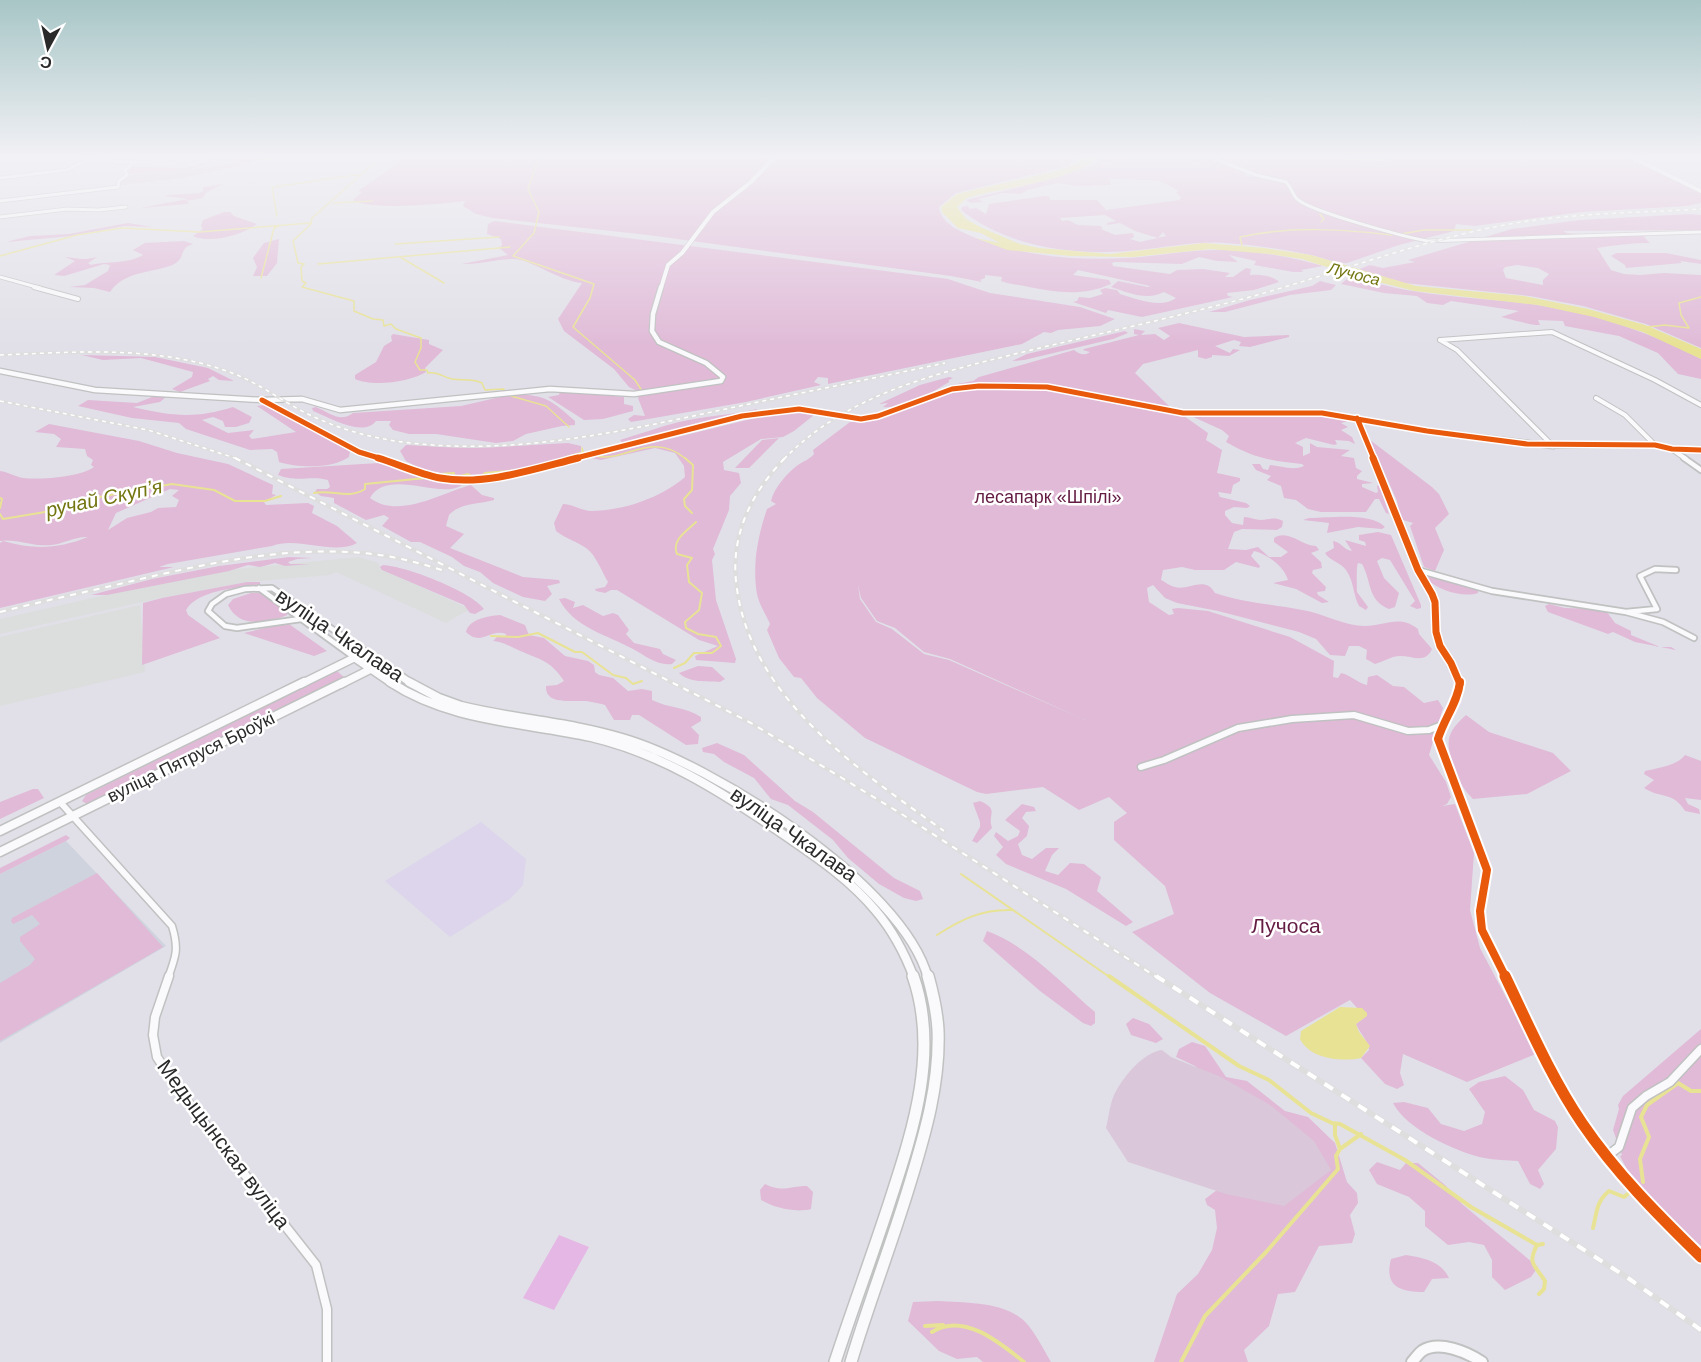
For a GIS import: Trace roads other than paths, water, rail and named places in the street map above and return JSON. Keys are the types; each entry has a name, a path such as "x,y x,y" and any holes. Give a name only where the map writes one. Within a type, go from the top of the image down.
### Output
{"main road":[{"name":"вуліца Пятруся Броўкі","path":"0,831 366,652"},
{"name":"вуліца Чкалава","path":"366,652 381,664 440,698 483,714"},
{"name":"вуліца Чкалава","path":"355,658 420,699 529,723 621,738 714,778 836,861 866,885 892,914 916,949 927,971 935,1002 939,1051 934,1095 926,1134 851,1362"},
{"name":"вуліца Пятруся Броўкі","path":"0,852 381,664"},
{"name":"вуліца Чкалава","path":"687,768 840,875 860,894 881,918 903,954 923,1010 925,1049 920,1099 883,1222 835,1362"}],"street":[{"path":"0,371 95,390 262,400 302,399 331,408 356,410 550,389 634,394 721,381 723,377 706,363 659,342 652,331 653,314 668,265 682,253 707,221"},
{"path":"1356,221 1413,239 1444,242 1476,238 1701,232"},
{"path":"0,277 78,299"},
{"path":"1553,446 1457,350 1440,340 1552,332 1655,380 1701,405"},
{"path":"262,400 358,452 440,478 458,480 519,473 767,412 799,409 849,419 870,418 952,389 970,387 1047,387 1183,413 1322,413 1427,431 1553,446 1655,445 1672,449 1701,450"},
{"path":"1596,398 1625,416 1655,445"},
{"path":"1357,418 1418,570 1435,602 1436,633 1440,646 1460,681 1458,693 1442,724 1438,739 1487,870 1480,911 1482,930 1560,1087 1607,1156 1646,1204 1701,1257"},
{"path":"1672,449 1701,470"},
{"path":"1626,612 1657,609 1640,576 1655,569 1676,570"},
{"path":"1418,570 1492,591 1626,612 1662,622 1694,638"},
{"name":"вуліца Чкалава","path":"259,588 355,658"},
{"name":"вуліца Чкалава","path":"301,618 237,628 225,626 208,611 210,604 217,598 259,588 272,588 366,652"},
{"path":"1141,767 1164,760 1238,728 1292,719 1354,715 1408,731 1429,730 1442,724"},
{"name":"Медыцынская вуліца","path":"60,802 71,817 172,926 177,942 177,953 155,1017 153,1035 157,1057 179,1091 316,1265 321,1276 327,1309 327,1362"},
{"path":"881,918 892,914"},
{"path":"1607,1156 1619,1147 1632,1108 1646,1096 1670,1082 1701,1049"},
{"path":"1412,1362 1420,1352 1438,1348 1462,1353 1483,1362"}],"water":[{"name":"Лучоса","path":"951,221 969,221 1020,244 1039,248 1110,254 1204,243 1311,255 1416,286 1524,296 1588,309 1645,325 1701,349 1701,359 1643,332 1594,317 1538,305 1415,291 1358,277 1302,259 1210,249 1133,257 1071,256 1007,250 976,238 1000,243 981,233 958,228"},
{"path":"1340,1007 1362,1008 1367,1013 1367,1016 1356,1024 1370,1046 1361,1058 1344,1060 1327,1058 1311,1051 1300,1039 1301,1031"}],"waterway":[{"name":"ручай Скупʼя","path":"312,221 311,224 293,241 298,263 304,264 301,267 302,281 306,283 302,287 354,301 354,311 373,319 383,320 384,326 391,324 396,329 421,338 421,348 415,362 420,370 427,370 428,373 437,373 452,379 478,381 482,383 485,390 504,389 503,391"},
{"path":"537,221 534,233 513,256 594,284 590,298 573,327 635,380 642,391"},
{"path":"0,256 77,235 122,228 199,232 310,223"},
{"path":"261,278 274,228 279,226"},
{"path":"1242,246 1240,237 1278,231 1335,230 1392,235"},
{"path":"1401,234 1424,230 1472,230"},
{"path":"395,244 499,237"},
{"path":"318,264 510,247"},
{"path":"400,257 444,283"},
{"path":"1647,327 1665,325 1689,328 1681,315 1679,303 1701,297"},
{"name":"ручай Скупʼя","path":"511,396 546,406 569,427"},
{"path":"596,456 607,457 639,449 661,447 686,459"},
{"name":"ручай Скупʼя","path":"559,459 583,452 582,448"},
{"name":"ручай Скупʼя","path":"541,465 564,458"},
{"path":"685,458 693,465 692,490 684,499 685,506 692,513"},
{"name":"ручай Скупʼя","path":"481,477 485,473 521,470"},
{"name":"ручай Скупʼя","path":"440,474 454,473 453,478 468,474 475,478"},
{"name":"ручай Скупʼя","path":"314,493 352,494 365,489 365,484 426,478"},
{"name":"ручай Скупʼя","path":"0,514 3,519 51,511 99,497 172,484 214,490 235,501 265,501 281,496"},
{"name":"ручай Скупʼя","path":"0,498 2,499 0,508"},
{"path":"674,668 685,663 694,653 712,653 721,646 716,637 698,634 686,628 685,622 699,610 702,593 689,582 687,565 692,558 677,554 676,544 696,522"},
{"path":"491,636 518,637 538,633 575,652 582,652 613,675 626,678 633,684 642,681"},
{"path":"961,874 1111,978"},
{"path":"937,935 973,916 991,911 1012,910"},
{"path":"1109,976 1239,1066 1269,1080 1311,1113 1332,1123 1340,1124 1360,1135"},
{"path":"1643,1182 1640,1159 1649,1137 1641,1117 1647,1105 1678,1083 1691,1091 1701,1091"},
{"path":"1335,1125 1335,1135 1340,1149"},
{"path":"1340,1149 1360,1135"},
{"path":"1360,1135 1405,1160 1471,1207 1537,1245"},
{"path":"1181,1362 1205,1316 1267,1251 1338,1169 1336,1156 1340,1149"},
{"path":"1593,1228 1598,1208 1609,1191 1624,1197 1630,1192"},
{"path":"1537,1245 1543,1244"},
{"path":"1537,1245 1532,1261 1545,1281 1544,1289 1539,1294"},
{"path":"925,1326 943,1325"},
{"path":"932,1332 956,1325 968,1327 992,1338 1024,1362"}],"railway":[{"path":"785,458 810,436 837,417 867,401 929,377 1251,297 1427,243 1499,226 1536,221"},
{"path":"0,355 117,352 175,358 232,373 312,416 350,430 402,442 442,446 522,444 602,434 945,363"},
{"path":"0,401 148,430 235,458"},
{"path":"235,458 751,723 900,813 1158,978"},
{"path":"785,458 752,502 739,535 735,570 737,589 747,629 764,665 787,698 815,729 878,783 944,831"},
{"path":"0,612 186,569 274,554 333,551 362,553 403,559 442,570"},
{"path":"1156,976 1628,1278 1701,1330"}],"park label":[{"name":"лесапарк «Шпілі»","path":"1048,497"}]}
